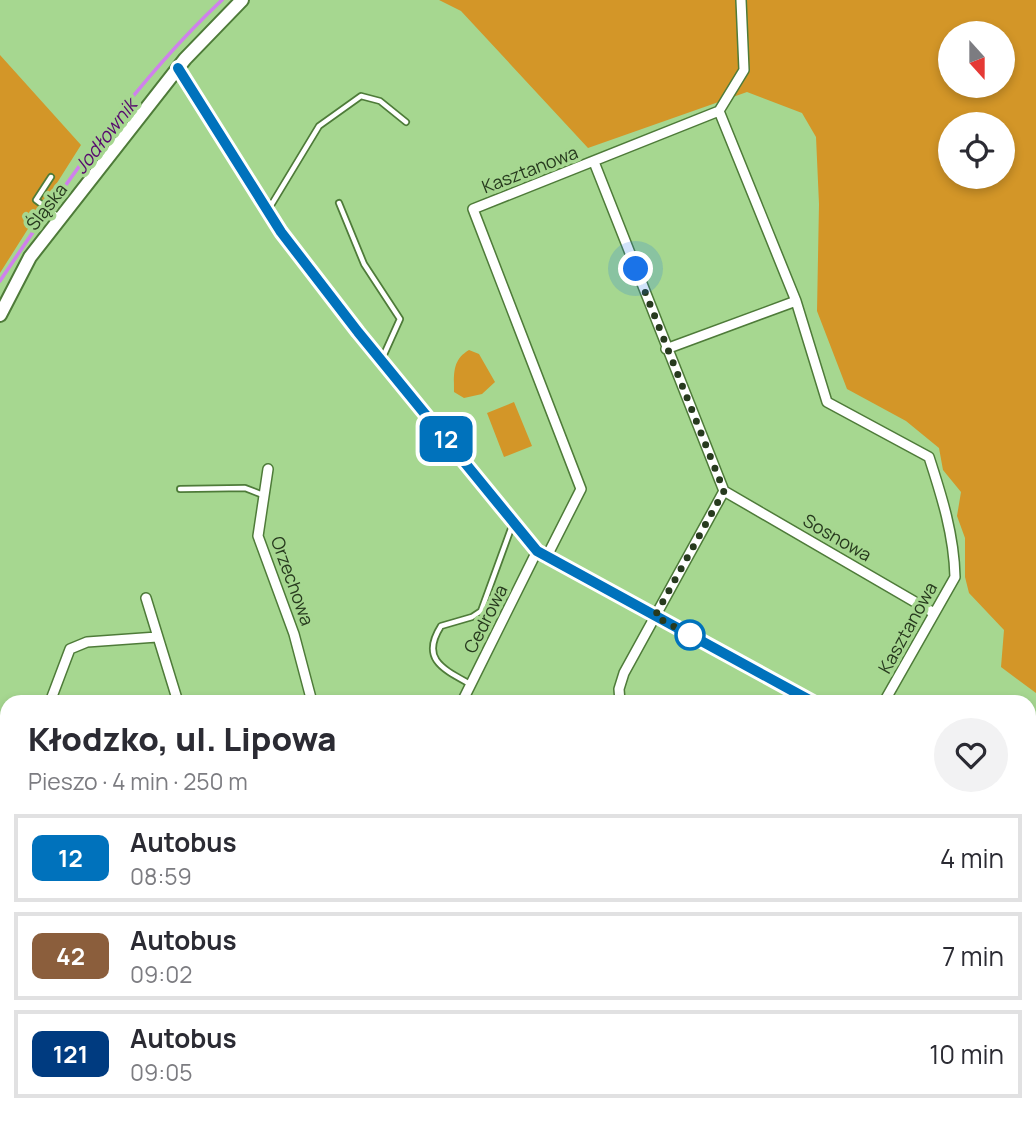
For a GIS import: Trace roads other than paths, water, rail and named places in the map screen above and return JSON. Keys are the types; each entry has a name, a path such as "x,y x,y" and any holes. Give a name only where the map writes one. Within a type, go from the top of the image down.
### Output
{"street":[{"name":"Śląska","path":"0,315 30,257 56,215 178,68 242,0"},
{"path":"719,111 744,70 741,0"},
{"path":"178,68 267,212 537,551 800,695"},
{"name":"Kasztanowa","path":"546,558 581,489 473,209 719,111 796,301 827,402 929,457 945,504 954,554 955,578 888,695"},
{"path":"594,162 724,491 624,673 621,695"},
{"path":"666,349 796,301"},
{"name":"Orzechowa","path":"268,469 258,536 294,634 311,695"},
{"name":"Sosnowa","path":"724,491 934,613"},
{"name":"Cedrowa","path":"466,695 537,551"},
{"path":"146,598 175,695"},
{"path":"53,695 70,649 87,642 158,637"}],"lane":[{"path":"267,212 319,126 342,108 361,96 380,101 406,122"},
{"path":"51,177 36,200 56,215"},
{"path":"339,204 364,264 400,319 382,359"},
{"path":"180,489 245,488 264,495"},
{"path":"471,684 438,664 432,654 435,635 441,626 472,617 481,611 513,522"}],"waterway":[{"name":"Jodłownik","path":"0,281 103,134 160,65 222,0"}]}
